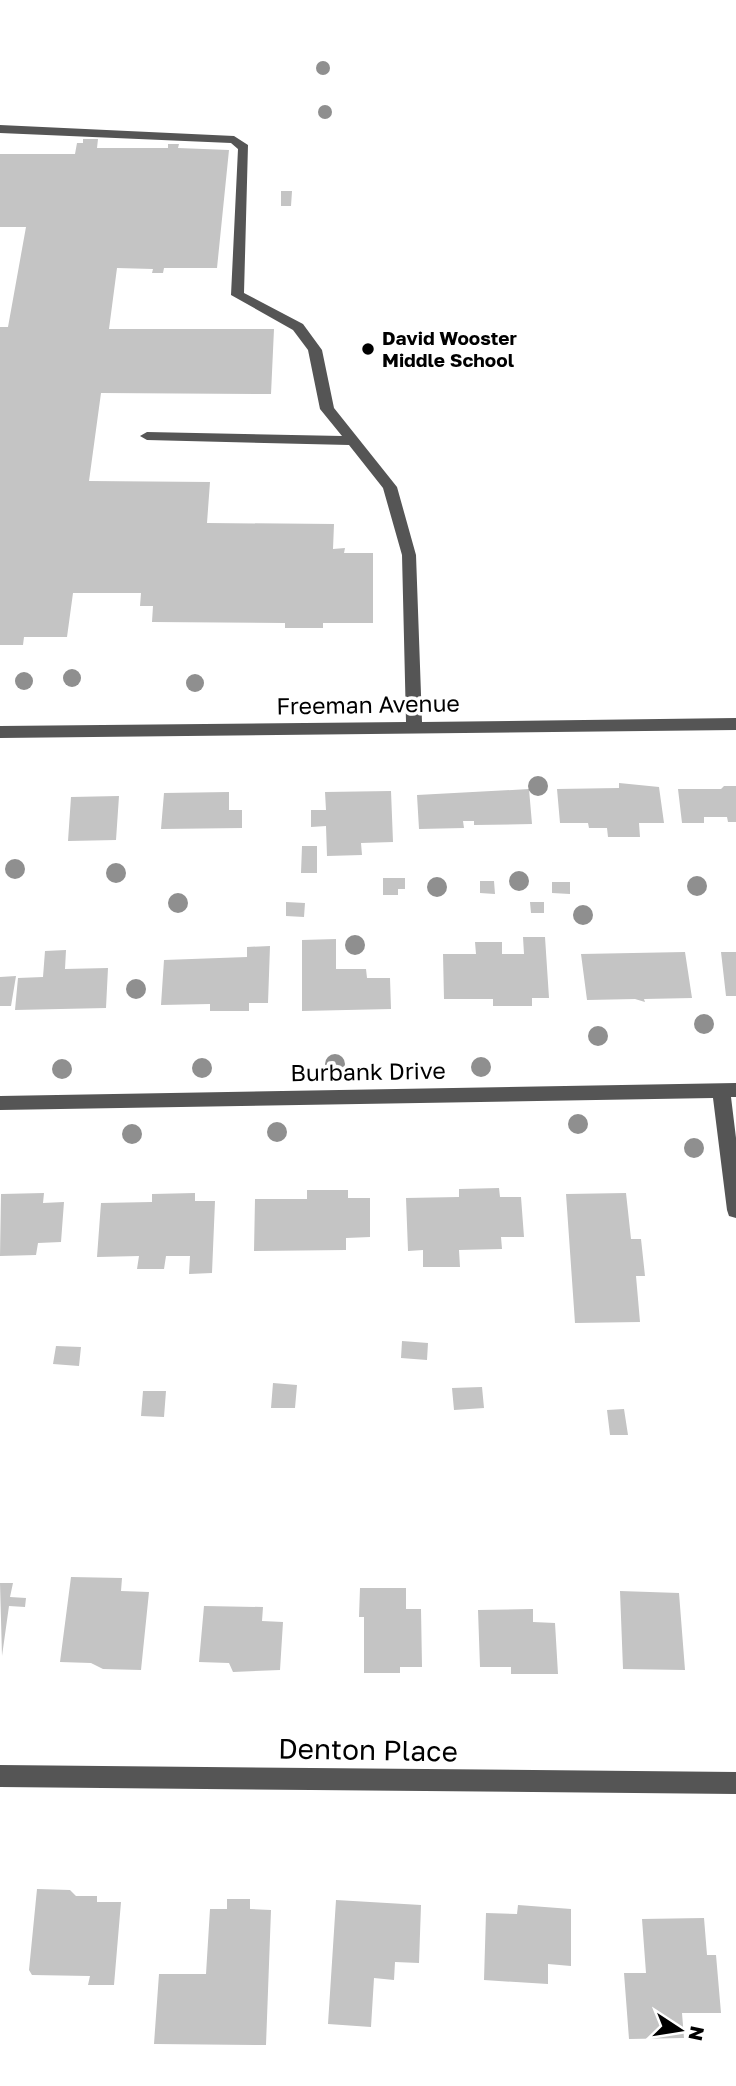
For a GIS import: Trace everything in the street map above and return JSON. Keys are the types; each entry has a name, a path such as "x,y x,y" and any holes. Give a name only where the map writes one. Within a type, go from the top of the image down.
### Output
{"street":[{"path":"0,129 234,140 244,148 237,295 298,327 315,349 327,409 390,487 409,555 414,727"},
{"path":"147,436 352,441"},
{"name":"Freeman Avenue","path":"0,732 736,724"},
{"path":"728,1090 736,1210"},
{"name":"Burbank Drive","path":"0,1103 728,1090"},
{"name":"Denton Place","path":"0,1776 736,1783"}],"building":[{"path":"83,139 98,139 97,148 168,148 168,144 179,144 178,148 229,150 217,268 164,268 163,273 152,273 153,269 117,268 109,329 274,329 271,394 101,393 89,481 210,482 207,523 334,524 333,549 345,548 344,553 373,553 373,623 323,623 323,628 285,628 285,623 152,622 153,606 140,606 141,593 73,593 67,637 24,637 23,645 0,645 0,327 8,327 26,227 0,227 0,154 75,154 77,143 83,143"},
{"path":"281,191 292,191 291,206 281,206"},
{"path":"619,783 659,787 664,823 639,823 640,837 608,837 607,828 589,828 588,823 560,823 557,789 619,788"},
{"path":"724,786 736,786 736,822 728,822 727,817 704,817 704,823 682,823 678,789 721,789"},
{"path":"529,789 532,824 474,825 474,821 463,821 464,828 419,829 417,795"},
{"path":"391,791 393,842 361,843 362,855 327,856 326,826 311,827 311,810 326,810 325,792"},
{"path":"229,792 229,810 242,810 242,828 161,829 164,793"},
{"path":"119,796 116,840 68,841 71,797"},
{"path":"302,846 317,846 317,873 301,873"},
{"path":"383,878 405,878 405,889 398,889 398,895 383,895"},
{"path":"480,881 494,881 495,894 480,893"},
{"path":"552,882 570,882 570,894 552,893"},
{"path":"286,902 305,903 304,917 286,916"},
{"path":"530,902 544,902 544,913 531,913"},
{"path":"523,937 545,937 549,998 532,998 532,1006 493,1006 493,999 444,999 443,954 476,954 475,942 502,942 502,954 524,954"},
{"path":"336,939 336,969 366,969 367,978 390,978 391,1009 302,1011 302,940"},
{"path":"270,946 268,1003 249,1003 249,1011 210,1011 210,1004 161,1005 164,960 247,957 247,947"},
{"path":"66,950 65,969 108,968 106,1008 15,1010 18,978 43,977 45,951"},
{"path":"685,952 692,998 644,999 645,1002 635,999 587,1000 581,954"},
{"path":"721,952 736,952 736,996 726,996"},
{"path":"16,976 11,1006 0,1006 0,977"},
{"path":"499,1188 500,1197 521,1197 524,1237 501,1237 502,1249 459,1250 460,1267 423,1267 423,1250 408,1251 406,1198 459,1197 459,1189"},
{"path":"307,1190 348,1190 348,1198 370,1198 370,1237 346,1238 346,1250 254,1251 255,1199 307,1199"},
{"path":"44,1193 43,1203 64,1202 61,1242 38,1243 36,1255 0,1256 1,1194"},
{"path":"195,1193 195,1201 215,1201 212,1273 189,1274 190,1256 166,1256 164,1269 137,1269 139,1256 97,1257 101,1203 152,1202 152,1194"},
{"path":"626,1193 631,1239 641,1239 645,1276 636,1276 640,1322 575,1323 566,1194"},
{"path":"402,1341 428,1343 427,1360 401,1358"},
{"path":"56,1346 81,1347 79,1366 53,1364"},
{"path":"273,1383 297,1385 295,1408 271,1408"},
{"path":"482,1387 484,1408 454,1410 452,1388"},
{"path":"143,1391 166,1391 164,1417 141,1416"},
{"path":"624,1409 628,1435 610,1435 607,1410"},
{"path":"71,1577 122,1578 121,1591 149,1592 141,1670 103,1669 91,1663 60,1662"},
{"path":"0,1583 13,1583 10,1597 26,1598 25,1607 9,1606 2,1656"},
{"path":"360,1588 406,1588 406,1609 421,1609 422,1667 400,1667 400,1673 364,1673 364,1617 359,1617"},
{"path":"620,1591 679,1593 685,1670 623,1669"},
{"path":"204,1606 263,1607 262,1621 283,1622 280,1670 233,1672 229,1663 199,1662"},
{"path":"533,1609 533,1622 555,1623 558,1674 511,1674 511,1667 480,1667 478,1610"},
{"path":"37,1889 70,1890 76,1896 97,1896 97,1902 121,1902 114,1985 88,1985 90,1976 32,1975 29,1970"},
{"path":"227,1899 250,1899 250,1909 271,1910 266,2045 154,2044 159,1974 206,1974 210,1909 227,1909"},
{"path":"336,1900 421,1905 419,1963 395,1962 394,1980 374,1978 371,2027 328,2024"},
{"path":"518,1905 571,1909 571,1966 548,1964 548,1984 484,1980 486,1913 517,1914"},
{"path":"704,1918 707,1955 716,1955 721,2013 682,2013 684,2038 629,2039 624,1973 646,1973 642,1919"}],"place":[{"name":"David Wooster Middle School","path":"368,349"}]}
